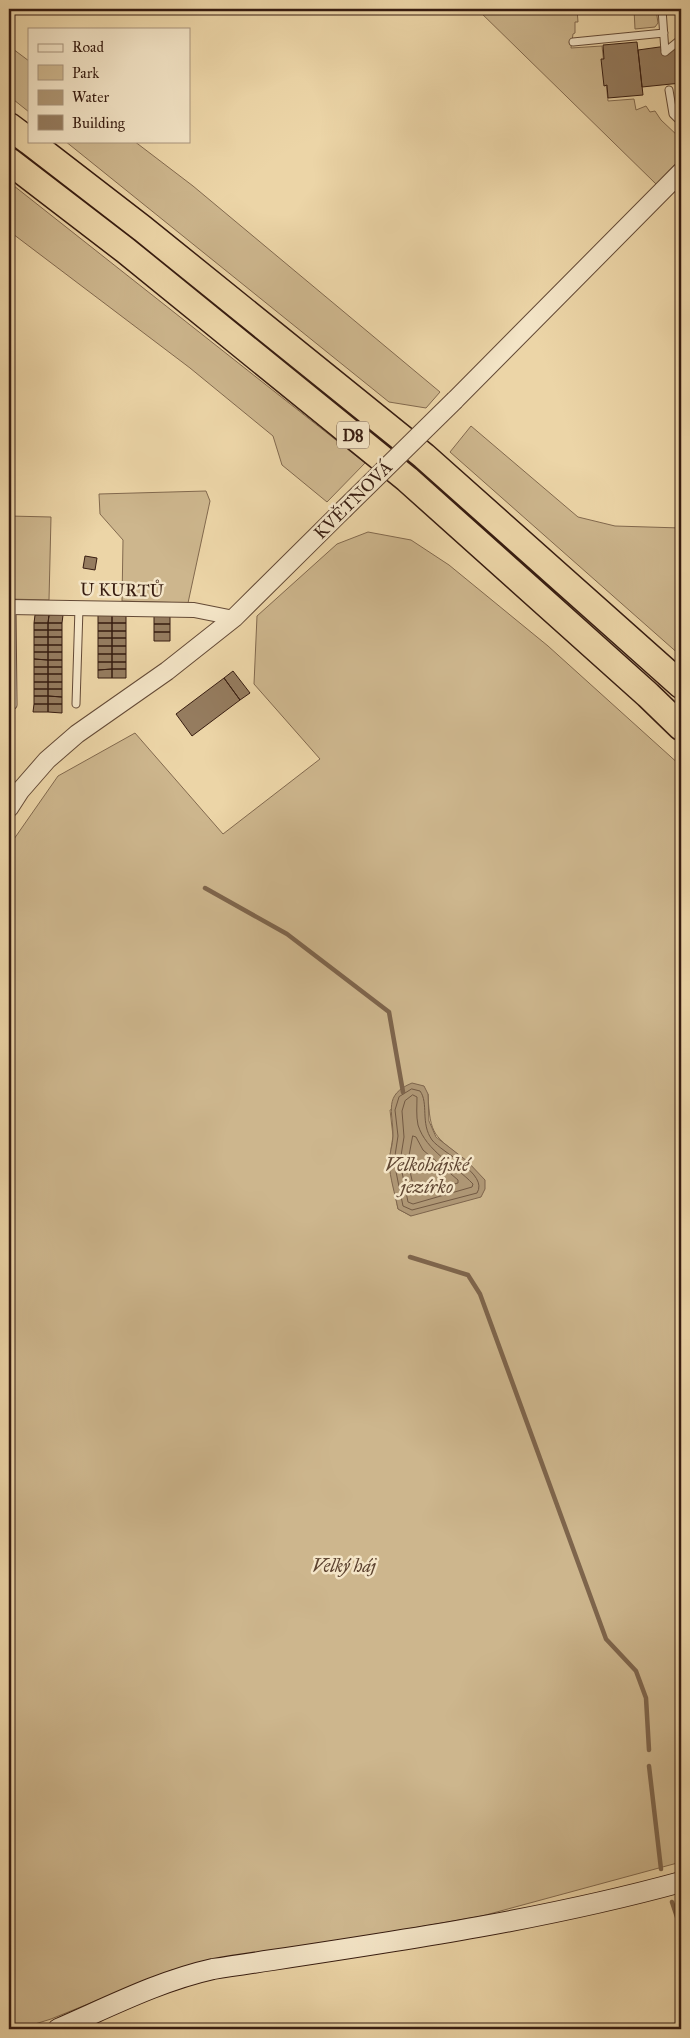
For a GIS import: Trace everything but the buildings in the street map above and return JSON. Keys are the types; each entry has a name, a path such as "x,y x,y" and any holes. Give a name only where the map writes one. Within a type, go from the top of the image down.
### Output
{"highway":[{"name":"D8","path":"9,126 28,140"},
{"name":"D8","path":"30,142 143,229 424,456 681,685"},
{"name":"D8","path":"9,161 125,250 407,479 681,727"}],"main road":[{"path":"58,2029 161,1984 213,1969 505,1922 574,1909 681,1882"}],"street":[{"name":"KVĚTNOVÁ","path":"9,808 20,790 47,760 77,734 167,671 234,618 455,400 681,172"},
{"name":"U KURTŮ","path":"11,607 194,610 234,618"}],"lane":[{"path":"662,9 665,52 681,39"},
{"path":"573,42 664,33"},
{"path":"669,90 673,114 681,122"},
{"path":"11,607 13,705"},
{"path":"76,704 79,608"}],"green space":[{"path":"477,9 577,9 578,22 575,22 575,33 573,34 571,48 602,46 608,101 634,99 636,110 646,106 650,112 655,111 661,120 679,137 680,159 656,184"},
{"path":"634,9 656,9 658,23 655,27 635,29"},
{"path":"9,46 28,60 28,111 9,96"},
{"path":"66,142 135,142 193,186 440,392 426,408 389,402"},
{"path":"9,182 365,463 327,502 282,465 273,436 190,368 9,231"},
{"path":"471,426 578,517 615,526 681,528 681,656 450,452"},
{"path":"206,491 210,501 188,603 122,601 123,540 100,514 99,494"},
{"path":"9,516 51,517 49,600 9,599"},
{"name":"Velký háj","path":"368,532 411,540 449,565 548,646 681,766 681,1862 482,1916 172,1970 51,2019 19,2029 9,2029 9,893 14,839 58,776 135,733 223,834 320,759 254,684 257,616 337,544","holes":["428,1094 432,1127 440,1140 466,1161 411,1216 398,1209 389,1162 393,1136 390,1110"]}],"water":[{"name":"Velkohájské jezírko","path":"412,1083 424,1086 428,1094 429,1121 436,1137 467,1161 485,1180 485,1189 481,1197 411,1216 398,1209 389,1163 393,1136 391,1111 393,1098 403,1088"}],"waterway":[{"path":"205,888 287,934 389,1012 403,1092"},
{"path":"410,1257 468,1275 480,1294 606,1639 636,1671 646,1698 649,1750"},
{"path":"649,1766 661,1869"},
{"path":"672,1902 681,1929"}]}
